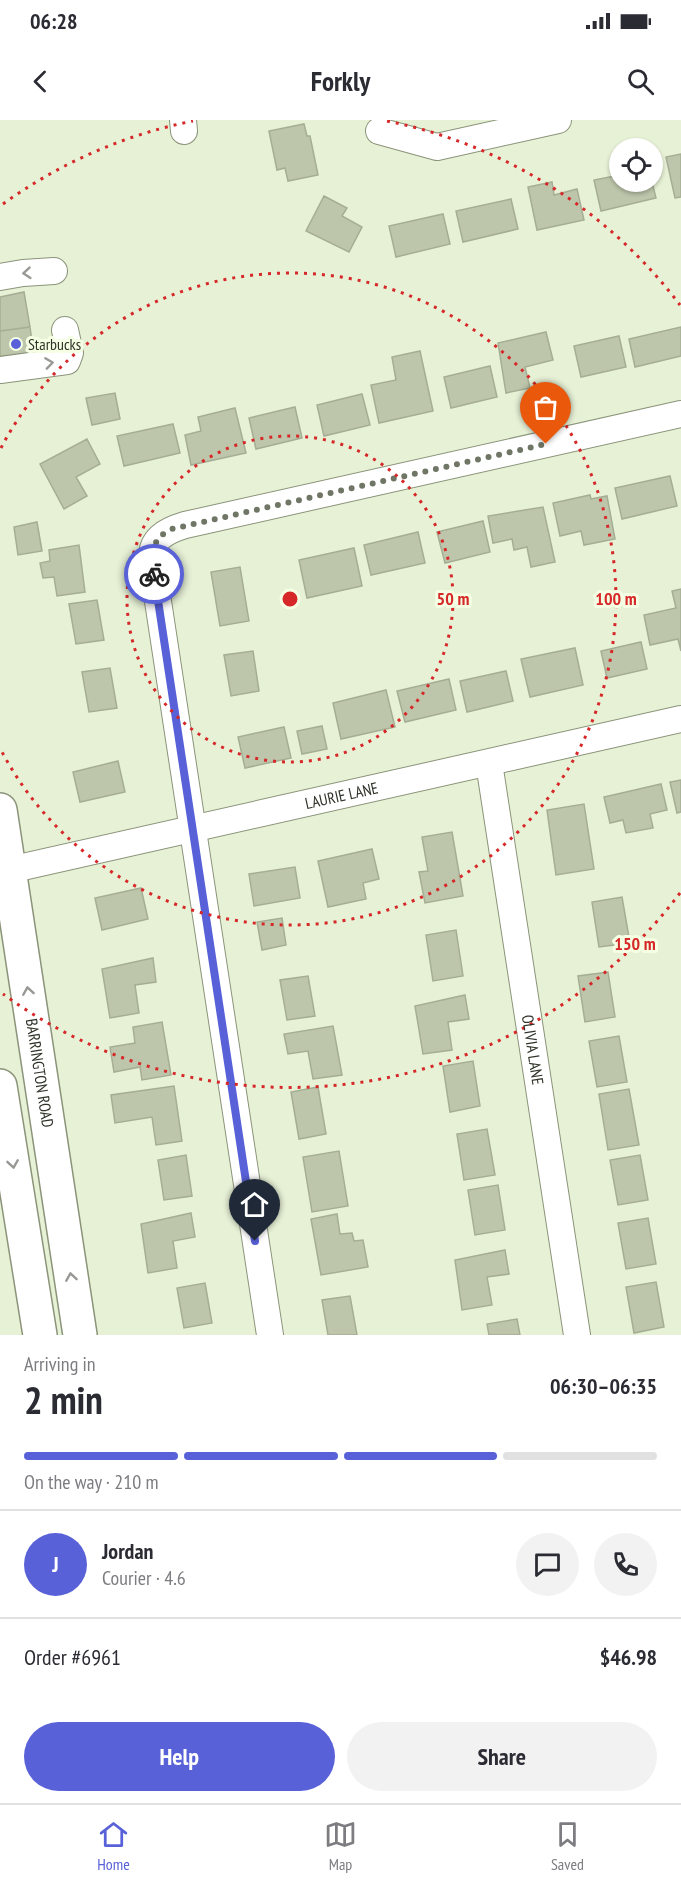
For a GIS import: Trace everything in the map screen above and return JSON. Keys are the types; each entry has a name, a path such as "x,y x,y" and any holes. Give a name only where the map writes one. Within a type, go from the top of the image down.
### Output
{"main road":[{"name":"BARRINGTON ROAD","path":"0,810 5,871 80,1335"},
{"path":"0,1086 40,1335"}],"street":[{"path":"379,131 437,147 558,120"},
{"path":"0,276 54,271"},
{"path":"0,370 67,361 70,353 65,330"},
{"path":"270,1335 152,562 151,555 156,540 164,532 185,525 681,414"},
{"name":"LAURIE LANE","path":"5,871 681,720"},
{"name":"OLIVIA LANE","path":"489,763 577,1335"}],"building":[{"path":"304,124 307,136 310,136 318,175 288,181 285,168 277,170 269,131"},
{"path":"681,154 681,197 675,198 666,157"},
{"path":"609,177 609,192 654,192 656,198 601,211 594,180"},
{"path":"552,182 554,195 577,189 584,220 537,230 528,187"},
{"path":"324,196 347,208 342,216 362,227 349,252 306,231"},
{"path":"511,199 518,229 463,242 456,211"},
{"path":"443,214 450,244 396,257 389,226"},
{"path":"24,292 30,327 0,331 0,297"},
{"name":"Starbucks","path":"30,327 34,356 0,362 0,331"},
{"path":"681,327 681,356 635,367 629,339"},
{"path":"546,332 553,360 525,367 530,388 506,393 498,343"},
{"path":"619,336 626,367 581,377 574,346"},
{"path":"420,351 433,411 379,423 371,385 396,380 392,357"},
{"path":"490,366 497,397 451,408 444,377"},
{"path":"115,393 120,419 92,425 86,398"},
{"path":"362,394 370,425 324,436 317,405"},
{"path":"295,407 302,438 256,449 249,418"},
{"path":"235,408 246,453 191,465 185,435 201,431 198,417"},
{"path":"173,424 180,453 124,466 117,436"},
{"path":"87,439 100,464 76,477 87,496 64,509 40,464"},
{"path":"670,476 677,506 622,519 615,488"},
{"path":"590,495 591,499 607,496 615,539 584,545 581,531 560,536 553,503"},
{"path":"543,507 555,562 531,567 527,547 514,550 512,539 493,543 488,516"},
{"path":"483,521 490,552 445,563 437,532"},
{"path":"37,522 42,551 18,555 14,527"},
{"path":"418,532 425,563 371,575 364,545"},
{"path":"79,545 85,592 57,596 54,577 43,578 40,563 50,561 49,550"},
{"path":"354,548 362,586 307,598 299,560"},
{"path":"240,567 249,621 220,626 211,572"},
{"path":"681,589 681,651 678,639 650,645 644,615 676,608 672,591"},
{"path":"97,600 104,640 76,644 69,604"},
{"path":"641,642 647,669 607,678 601,651"},
{"path":"575,648 583,685 530,697 521,659"},
{"path":"253,651 259,691 231,696 224,655"},
{"path":"110,668 117,708 89,712 82,672"},
{"path":"506,671 513,701 467,712 460,681"},
{"path":"449,679 456,710 405,722 397,691"},
{"path":"386,690 395,727 341,739 333,703"},
{"path":"322,726 327,749 302,754 297,731"},
{"path":"284,727 291,758 245,768 238,737"},
{"path":"118,761 125,792 80,802 73,772"},
{"path":"681,780 681,812 677,813 670,782"},
{"path":"661,784 667,810 650,814 653,828 626,833 623,820 610,823 604,797"},
{"path":"584,804 594,869 556,875 547,810"},
{"path":"452,832 463,896 425,903 419,872 428,871 422,837"},
{"path":"372,849 379,879 363,883 366,899 328,907 318,861"},
{"path":"295,867 300,898 254,906 249,874"},
{"path":"141,888 148,919 102,930 95,898"},
{"path":"622,897 630,943 599,947 592,902"},
{"path":"282,918 286,945 262,950 257,922"},
{"path":"456,930 463,976 433,981 426,935"},
{"path":"153,958 156,982 135,985 139,1013 110,1018 102,969"},
{"path":"608,972 615,1017 585,1022 578,976"},
{"path":"308,976 315,1016 287,1020 280,980"},
{"path":"465,995 469,1019 448,1022 452,1050 423,1054 415,1006"},
{"path":"162,1022 171,1075 142,1080 140,1067 114,1072 110,1047 135,1043 133,1027"},
{"path":"333,1026 342,1075 313,1079 308,1051 288,1054 284,1034"},
{"path":"619,1036 627,1082 597,1087 589,1041"},
{"path":"473,1061 480,1106 450,1112 443,1066"},
{"path":"174,1086 182,1141 156,1145 152,1117 115,1123 111,1095"},
{"path":"318,1087 326,1134 299,1139 291,1092"},
{"path":"629,1089 639,1145 608,1150 599,1094"},
{"path":"487,1129 495,1175 464,1180 457,1134"},
{"path":"339,1151 348,1206 312,1212 303,1157"},
{"path":"186,1155 192,1196 164,1200 158,1160"},
{"path":"640,1155 648,1200 618,1205 610,1160"},
{"path":"498,1185 505,1230 475,1235 468,1190"},
{"path":"191,1213 195,1237 173,1241 177,1268 148,1273 141,1224"},
{"path":"337,1214 340,1234 352,1233 354,1241 363,1240 368,1267 321,1275 311,1219"},
{"path":"648,1218 656,1264 626,1269 618,1223"},
{"path":"505,1250 509,1274 487,1277 492,1305 462,1310 455,1260"},
{"path":"656,1282 664,1327 634,1333 626,1287"},
{"path":"205,1283 212,1323 184,1328 177,1288"},
{"path":"350,1296 357,1335 328,1335 322,1300"},
{"path":"517,1319 520,1335 489,1335 487,1324"}],"way so far":[{"path":"154,574 151,555 156,540 164,532 172,529 546,444"}],"place":[{"name":"Starbucks","path":"16,344"}],"route":[{"path":"154,574 255,1241"}]}
